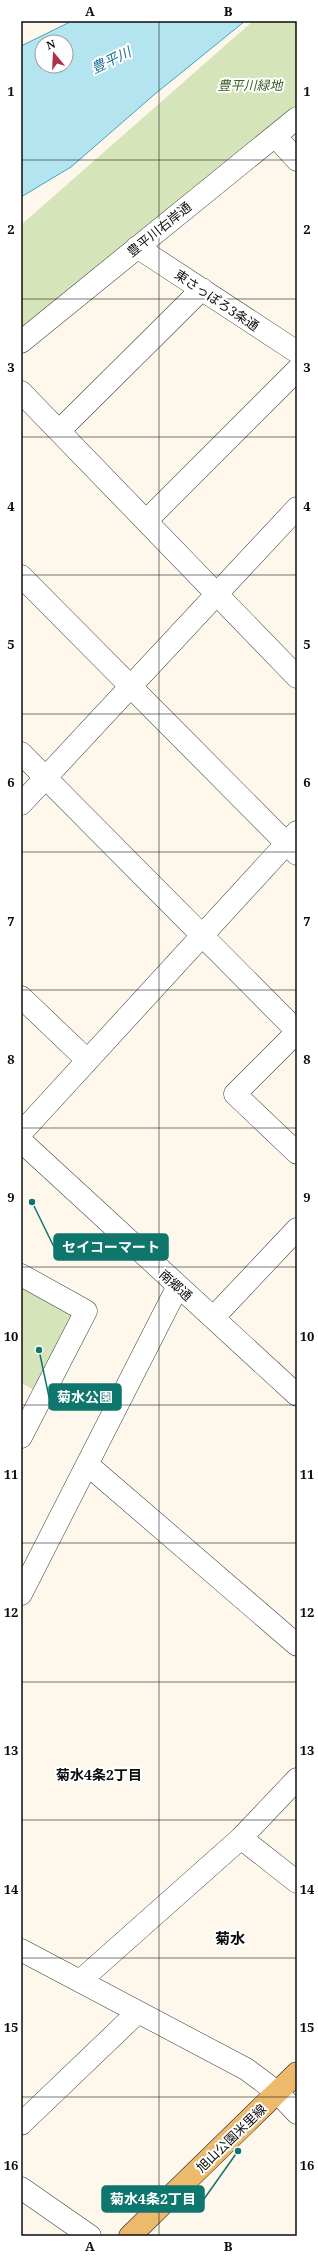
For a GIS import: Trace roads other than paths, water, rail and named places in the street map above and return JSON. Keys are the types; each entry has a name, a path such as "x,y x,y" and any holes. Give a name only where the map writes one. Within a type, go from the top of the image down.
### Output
{"main road":[{"name":"旭山公園米里線","path":"130,2236 297,2073"}],"street":[{"name":"豊平川右岸通","path":"21,342 137,246 297,118"},
{"path":"275,136 297,160"},
{"name":"東さっぽろ3条通","path":"137,246 297,352"},
{"path":"59,431 202,289"},
{"path":"146,521 297,370"},
{"path":"21,392 297,677"},
{"path":"21,804 129,686 217,595 297,508"},
{"path":"21,576 129,686 293,843 202,934 21,1132"},
{"path":"21,753 202,934 297,1032 235,1094 297,1153"},
{"path":"21,998 87,1060"},
{"name":"南郷通","path":"21,1141 297,1395"},
{"path":"213,1318 297,1229"},
{"path":"21,1275 86,1311 21,1437"},
{"path":"22,1588 88,1465 178,1286"},
{"path":"88,1465 297,1645"},
{"path":"80,1981 241,1838 297,1779"},
{"path":"241,1838 297,1882"},
{"path":"21,1950 246,2069 277,2092 297,2113"},
{"path":"21,2124 138,2012"},
{"path":"21,2188 90,2236"}],"water":[{"name":"豊平川","path":"72,21 245,21 155,94 71,167 21,197 21,46 34,40 34,74 74,74 74,34 45,34"}],"place":[{"name":"セイコーマート","path":"32,1202"},
{"name":"菊水公園","path":"39,1350"},
{"name":"菊水4条2丁目","path":"238,2151"}],"district":[{"name":"菊水4条2丁目","path":"99,1775"},
{"name":"菊水","path":"230,1939"}],"park label":[{"name":"豊平川緑地","path":"250,85"}]}
